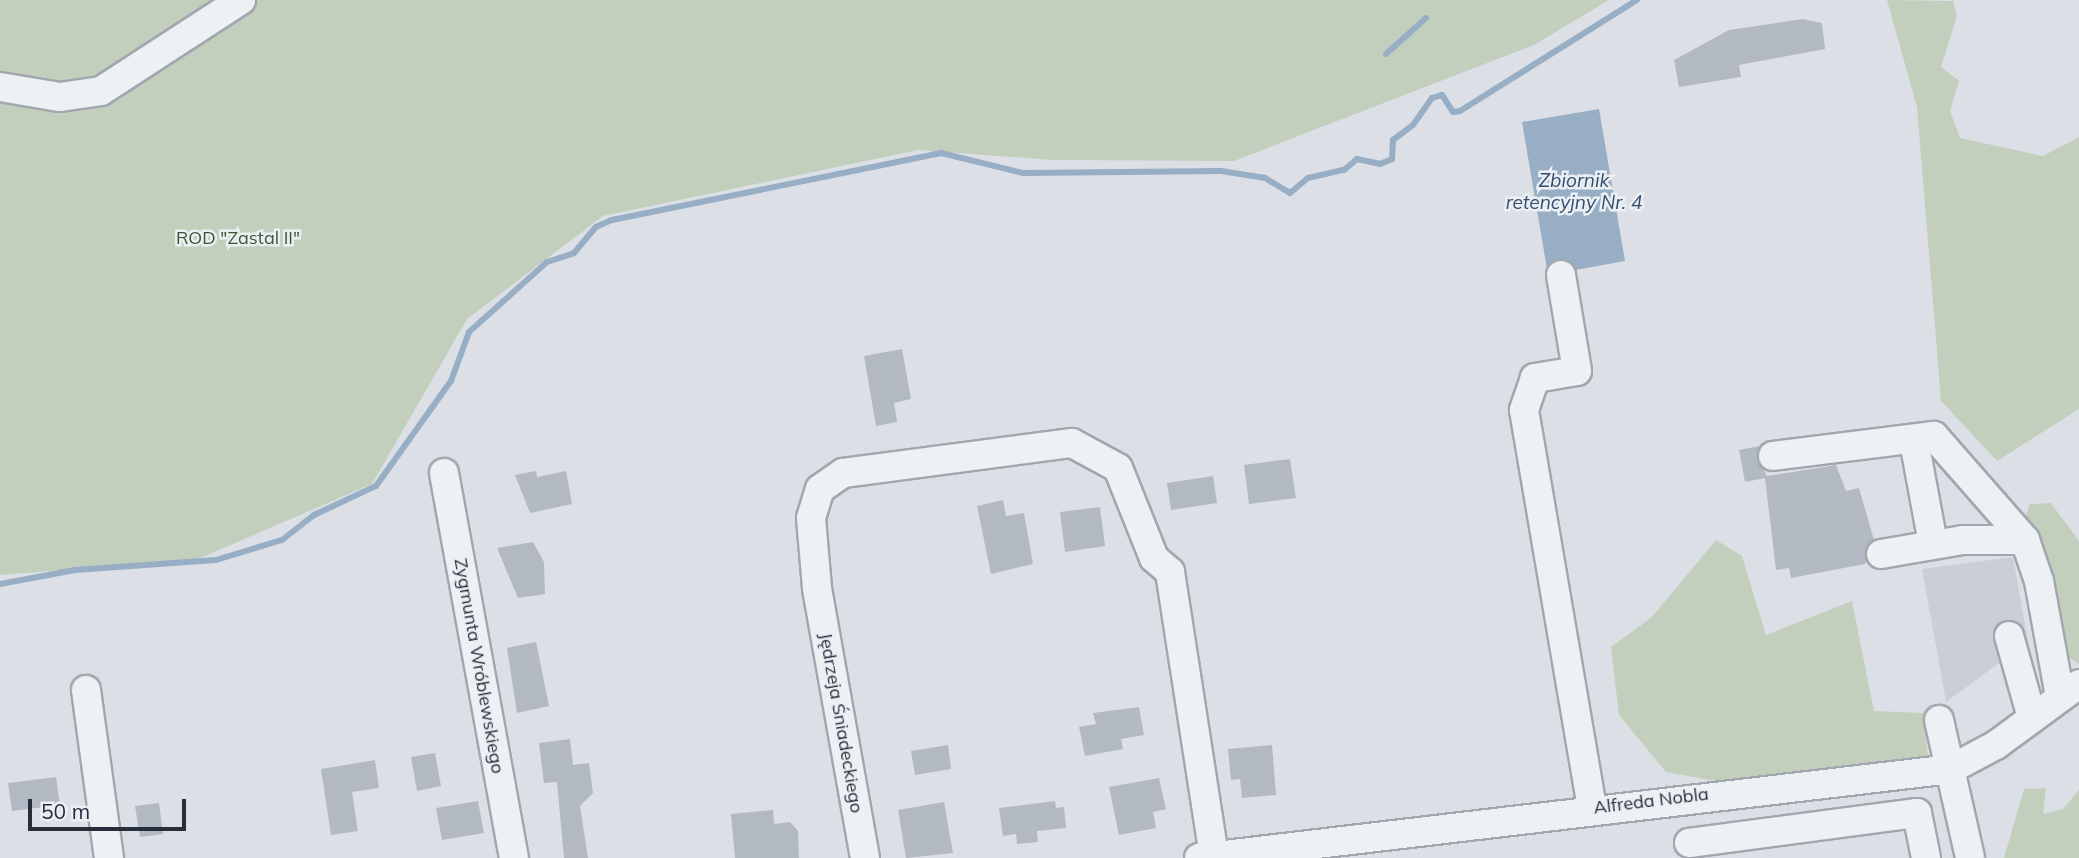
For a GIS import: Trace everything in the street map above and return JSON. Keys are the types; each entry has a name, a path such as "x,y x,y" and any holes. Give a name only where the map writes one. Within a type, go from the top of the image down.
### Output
{"street":[{"path":"0,87 60,97 102,91 241,0"},
{"path":"1561,275 1577,372 1535,378 1524,410 1592,808"},
{"path":"1773,456 1839,443 1913,440 1934,436 2025,540 2069,691"},
{"path":"1913,440 1933,544"},
{"name":"Jędrzeja Śniadeckiego","path":"865,858 817,588 811,518 821,489 843,473 1072,443 1103,455 1118,468 1154,558 1170,572 1207,857"},
{"name":"Zygmunta Wróblewskiego","path":"444,473 514,858"},
{"path":"1881,554 1933,544 2025,540"},
{"path":"2009,636 2032,718"},
{"path":"86,690 109,858"},
{"name":"Alfreda Nobla","path":"1207,857 1336,850 1592,808 1951,769 2032,718 2069,691"},
{"path":"1939,720 1970,858"},
{"path":"1683,797 1690,851 1917,813 1926,858"}],"shaded area":[{"path":"2013,557 2028,642 1946,702 1922,569"}],"green space":[{"name":"ROD \"Zastal II\"","path":"0,0 1609,0 1534,45 1234,161 1052,160 918,150 603,216 467,319 372,484 198,559 0,575"},
{"path":"1887,0 1953,1 1957,16 1941,67 1959,81 1950,111 1960,138 2043,156 2079,137 2079,409 1997,461 1941,401 1917,107"},
{"path":"2051,503 2079,541 2079,664 2062,654 2024,521 2030,504"},
{"path":"1716,540 1742,556 1766,635 1852,601 1874,711 1924,713 1928,756 1715,781 1666,772 1619,715 1611,647 1652,617"},
{"path":"2046,788 2043,814 2063,809 2079,790 2079,858 2004,858 2024,789"}],"water":[{"name":"Zbiornik retencyjny Nr. 4","path":"1599,109 1625,261 1548,275 1522,122"}],"building":[{"path":"1803,19 1822,23 1825,49 1739,65 1741,77 1679,87 1674,60 1729,30"},
{"path":"902,349 911,399 894,403 897,422 876,426 864,356"},
{"path":"1760,446 1757,459 1767,476 1836,465 1846,491 1859,488 1874,540 1865,564 1791,578 1789,568 1776,570 1765,478 1745,482 1739,450"},
{"path":"1290,459 1296,498 1249,504 1244,465"},
{"path":"536,471 537,477 566,471 572,504 530,513 515,475"},
{"path":"1213,476 1217,503 1171,510 1167,483"},
{"path":"1003,500 1006,516 1024,513 1033,564 991,574 977,506"},
{"path":"1100,507 1105,546 1065,552 1060,512"},
{"path":"533,542 544,562 545,594 518,598 497,548"},
{"path":"536,642 549,706 517,713 507,648"},
{"path":"1139,707 1144,735 1121,739 1123,749 1085,756 1079,727 1096,724 1093,713"},
{"path":"570,739 573,765 589,763 593,793 580,806 588,858 564,858 557,782 544,783 539,743"},
{"path":"948,745 951,769 915,775 911,751"},
{"path":"1272,745 1276,795 1242,798 1240,779 1231,780 1228,749"},
{"path":"435,753 441,786 417,791 411,757"},
{"path":"375,760 379,788 352,792 358,831 331,835 321,769"},
{"path":"56,777 60,805 12,811 8,783"},
{"path":"1159,778 1166,809 1153,812 1156,828 1119,835 1109,787"},
{"path":"478,801 484,833 442,840 436,808"},
{"path":"1055,801 1056,808 1064,807 1066,828 1037,831 1038,842 1017,844 1016,834 1003,836 999,808"},
{"path":"944,802 953,853 906,858 898,810"},
{"path":"159,803 163,834 140,837 135,806"},
{"path":"773,810 774,824 790,822 798,831 799,858 735,858 731,814"}],"waterway":[{"path":"0,584 75,570 216,560 282,540 314,515 376,486 451,381 469,332 547,262 574,253 596,227 612,220 941,153 1023,173 1221,171 1265,178 1290,193 1308,178 1344,170 1357,159 1380,164 1392,159 1393,140 1413,125 1432,98 1442,95 1453,112 1460,111 1637,0"},
{"path":"1386,54 1426,18"}]}
